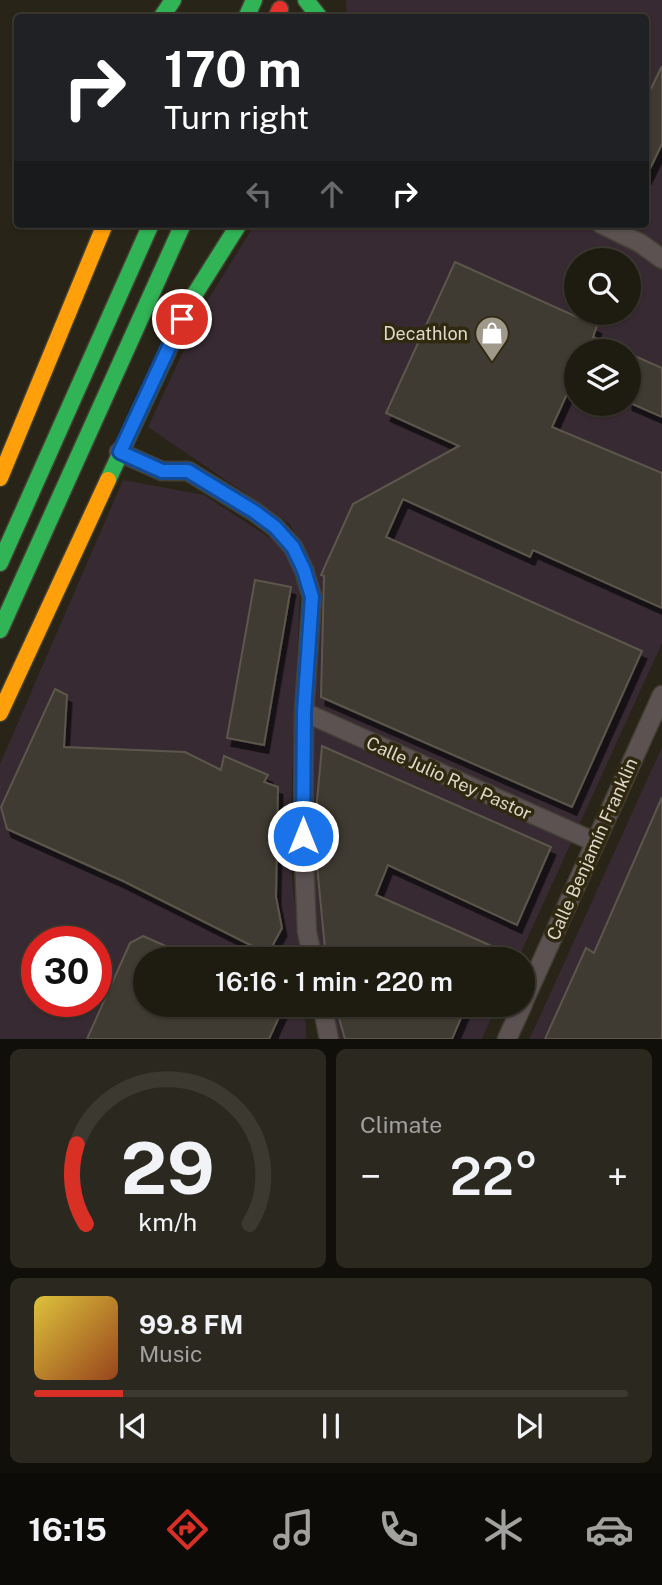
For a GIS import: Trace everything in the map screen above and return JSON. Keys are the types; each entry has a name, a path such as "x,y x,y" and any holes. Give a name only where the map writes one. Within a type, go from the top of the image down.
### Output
{"highway":[{"path":"306,0 318,14"},
{"path":"0,478 8,439 103,228"},
{"path":"0,564 148,228"},
{"path":"0,631 181,228"},
{"path":"0,713 193,297 236,228"}],"street":[{"path":"609,228 640,243 662,259"},
{"path":"640,243 662,248"},
{"path":"120,452 162,471 188,471 255,512 275,527 293,547 304,570 312,597 304,712 303,836 307,932 310,947"},
{"name":"Calle Benjamín Franklin","path":"535,977 662,695"},
{"name":"Calle Julio Rey Pastor","path":"304,712 595,842"},
{"path":"325,1017 329,1039"},
{"name":"Calle Benjamín Franklin","path":"507,1039 517,1017"}],"shaded area":[{"path":"346,0 662,0 662,643 523,947 318,947 308,810 319,589 290,524 148,427 206,303 253,228 649,228 649,14 347,14"},
{"path":"123,480 204,495 284,547 300,588 289,852 300,947 133,947 133,1017 305,1017 306,1039 0,1039 0,764"},
{"path":"662,747 662,1039 529,1039 535,1027"},
{"path":"332,1017 492,1017 482,1039 338,1039"}],"building":[{"path":"662,66 662,144 649,171 649,93"},
{"path":"455,262 564,311 564,325 597,326 593,337 597,339 564,339 564,400 552,427 662,473 662,608 533,550 530,557 403,499 386,537 642,651 572,807 321,697 324,576 321,575 353,504 459,446 386,413"},
{"path":"641,359 662,368 662,417 641,408"},
{"path":"255,580 291,587 264,745 227,738"},
{"path":"55,689 67,695 64,747 185,752 221,770 224,756 268,775 264,782 278,787 276,897 282,928 272,947 254,947 123,881 7,829 1,807"},
{"path":"322,746 551,847 517,925 388,865 376,895 494,947 325,947 314,834"},
{"path":"662,797 662,1039 545,1039 586,948 594,953"},
{"path":"143,936 168,947 133,947 133,1017 279,1017 269,1039 87,1039 97,1017 112,1017 112,983 130,943"},
{"path":"339,1017 461,1017 452,1039 345,1039"}],"traffic: fast":[{"path":"164,14 173,0"},
{"path":"248,14 254,0"},
{"path":"306,0 317,14"},
{"path":"0,563 149,228"},
{"path":"0,630 181,228"},
{"path":"108,480 193,297 236,228"}],"traffic: slow":[{"path":"0,478 103,228"},
{"path":"0,713 108,480"}],"traffic: jam":[{"path":"278,14 280,9"}],"place":[{"name":"Decathlon","path":"492,363"}],"route":[{"path":"182,319 120,452 162,471 188,471 255,512 275,527 293,547 304,570 312,597 304,712 303,836"}]}
